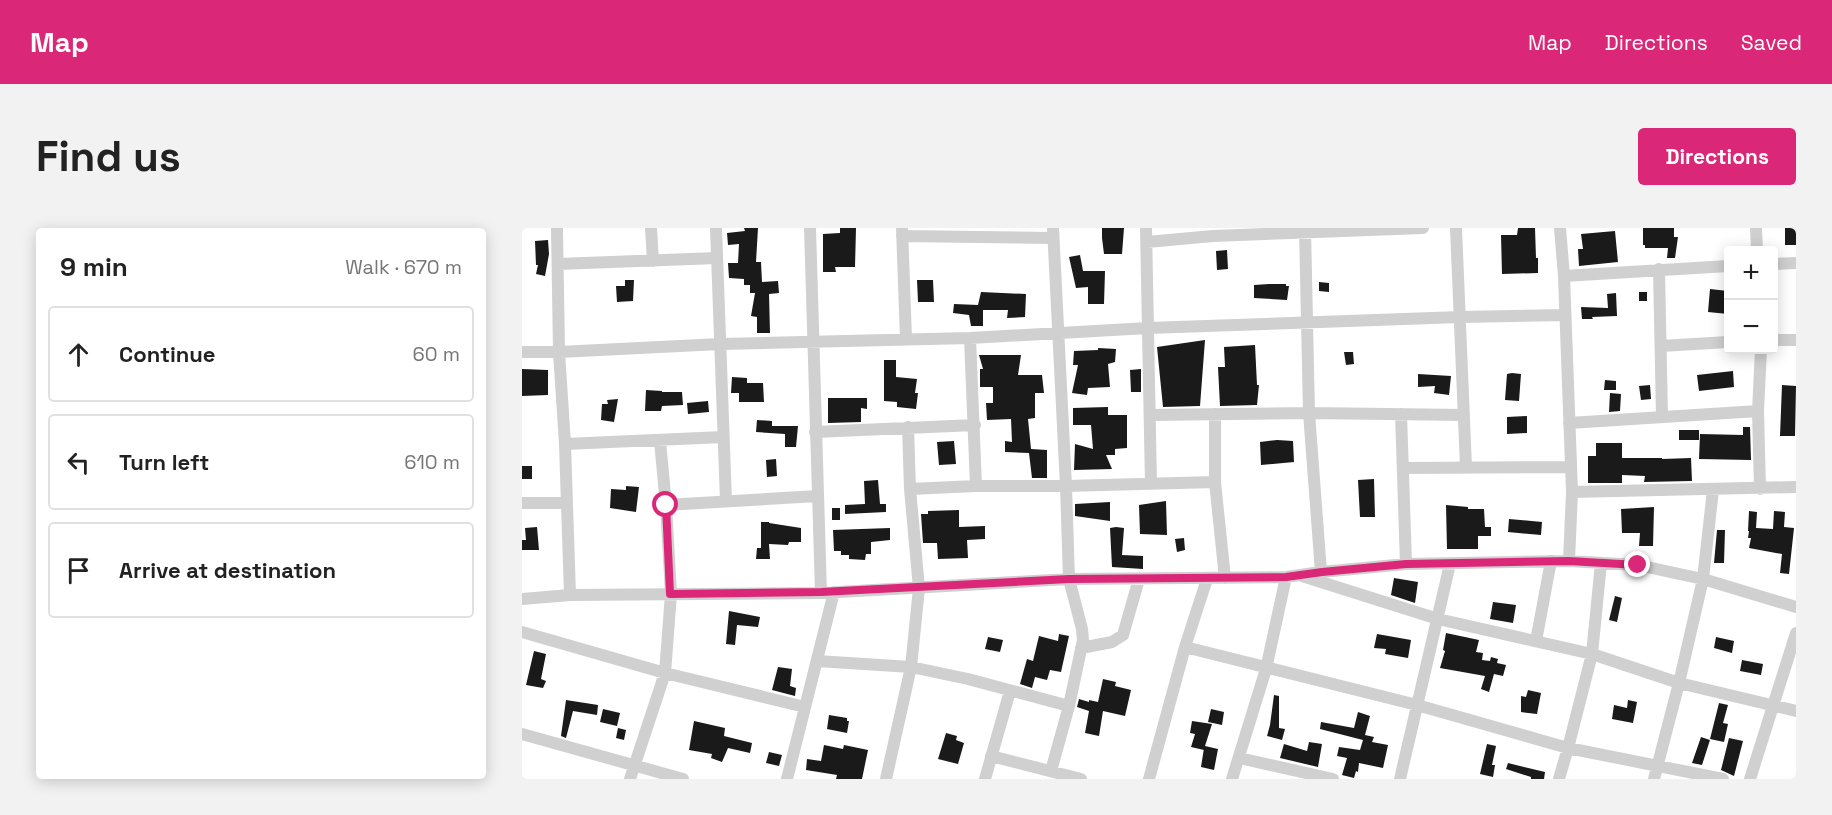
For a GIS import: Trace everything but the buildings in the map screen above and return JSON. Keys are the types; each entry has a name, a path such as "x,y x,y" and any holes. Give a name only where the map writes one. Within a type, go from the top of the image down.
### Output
{"street":[{"path":"557,228 559,352 565,444 570,595"},
{"path":"651,228 653,261"},
{"path":"716,228 726,501"},
{"path":"810,228 821,592"},
{"path":"1146,228 1150,483"},
{"path":"1147,242 1213,232 1423,228"},
{"path":"1455,228 1466,467"},
{"path":"1560,228 1564,276 1572,492 1569,561"},
{"path":"1756,228 1757,246"},
{"path":"1305,230 1309,412 1322,572"},
{"path":"906,339 902,232 1053,233 1069,579 1083,640 1069,706 1051,771"},
{"path":"558,264 717,258"},
{"path":"1778,264 1796,263"},
{"path":"1564,276 1724,266"},
{"path":"1659,269 1662,417"},
{"path":"522,352 720,344 970,338 1306,322 1564,315"},
{"path":"970,338 976,486"},
{"path":"1778,340 1796,340"},
{"path":"1661,346 1724,342"},
{"path":"1760,489 1758,411 1761,354"},
{"path":"1569,423 1758,411"},
{"path":"1150,415 1309,412 1464,416"},
{"path":"1215,414 1215,482 1225,578"},
{"path":"1401,414 1406,564"},
{"path":"815,432 975,425"},
{"path":"886,779 911,666 919,588 910,489 908,427"},
{"path":"565,444 723,437"},
{"path":"630,779 665,672 670,594 666,505 660,441"},
{"path":"1403,468 1571,467"},
{"path":"910,489 1215,482"},
{"path":"1572,492 1796,487"},
{"path":"1655,773 1703,579 1713,490"},
{"path":"666,505 817,496"},
{"path":"522,503 567,503"},
{"path":"1536,641 1551,561"},
{"path":"522,599 570,595 834,592 1069,579 1207,579 1292,576 1406,564 1569,561 1638,565 1703,579 1796,607"},
{"path":"1559,779 1592,654 1601,563"},
{"path":"1400,779 1450,564"},
{"path":"1292,576 1438,619 1592,654 1679,682 1796,711"},
{"path":"1232,779 1292,576"},
{"path":"1081,648 1112,642 1123,635 1138,579"},
{"path":"1149,779 1185,648 1207,579"},
{"path":"787,779 834,592"},
{"path":"522,632 665,672 805,707"},
{"path":"1750,779 1796,633"},
{"path":"1185,648 1417,705 1655,773 1723,779"},
{"path":"817,661 911,666 1069,706"},
{"path":"985,779 1010,691"},
{"path":"522,734 683,779"},
{"path":"991,756 1081,779"},
{"path":"1239,758 1303,776 1333,779"}],"route":[{"path":"666,505 670,594 821,592 1069,579 1286,577 1406,564 1569,561 1638,565"}]}
